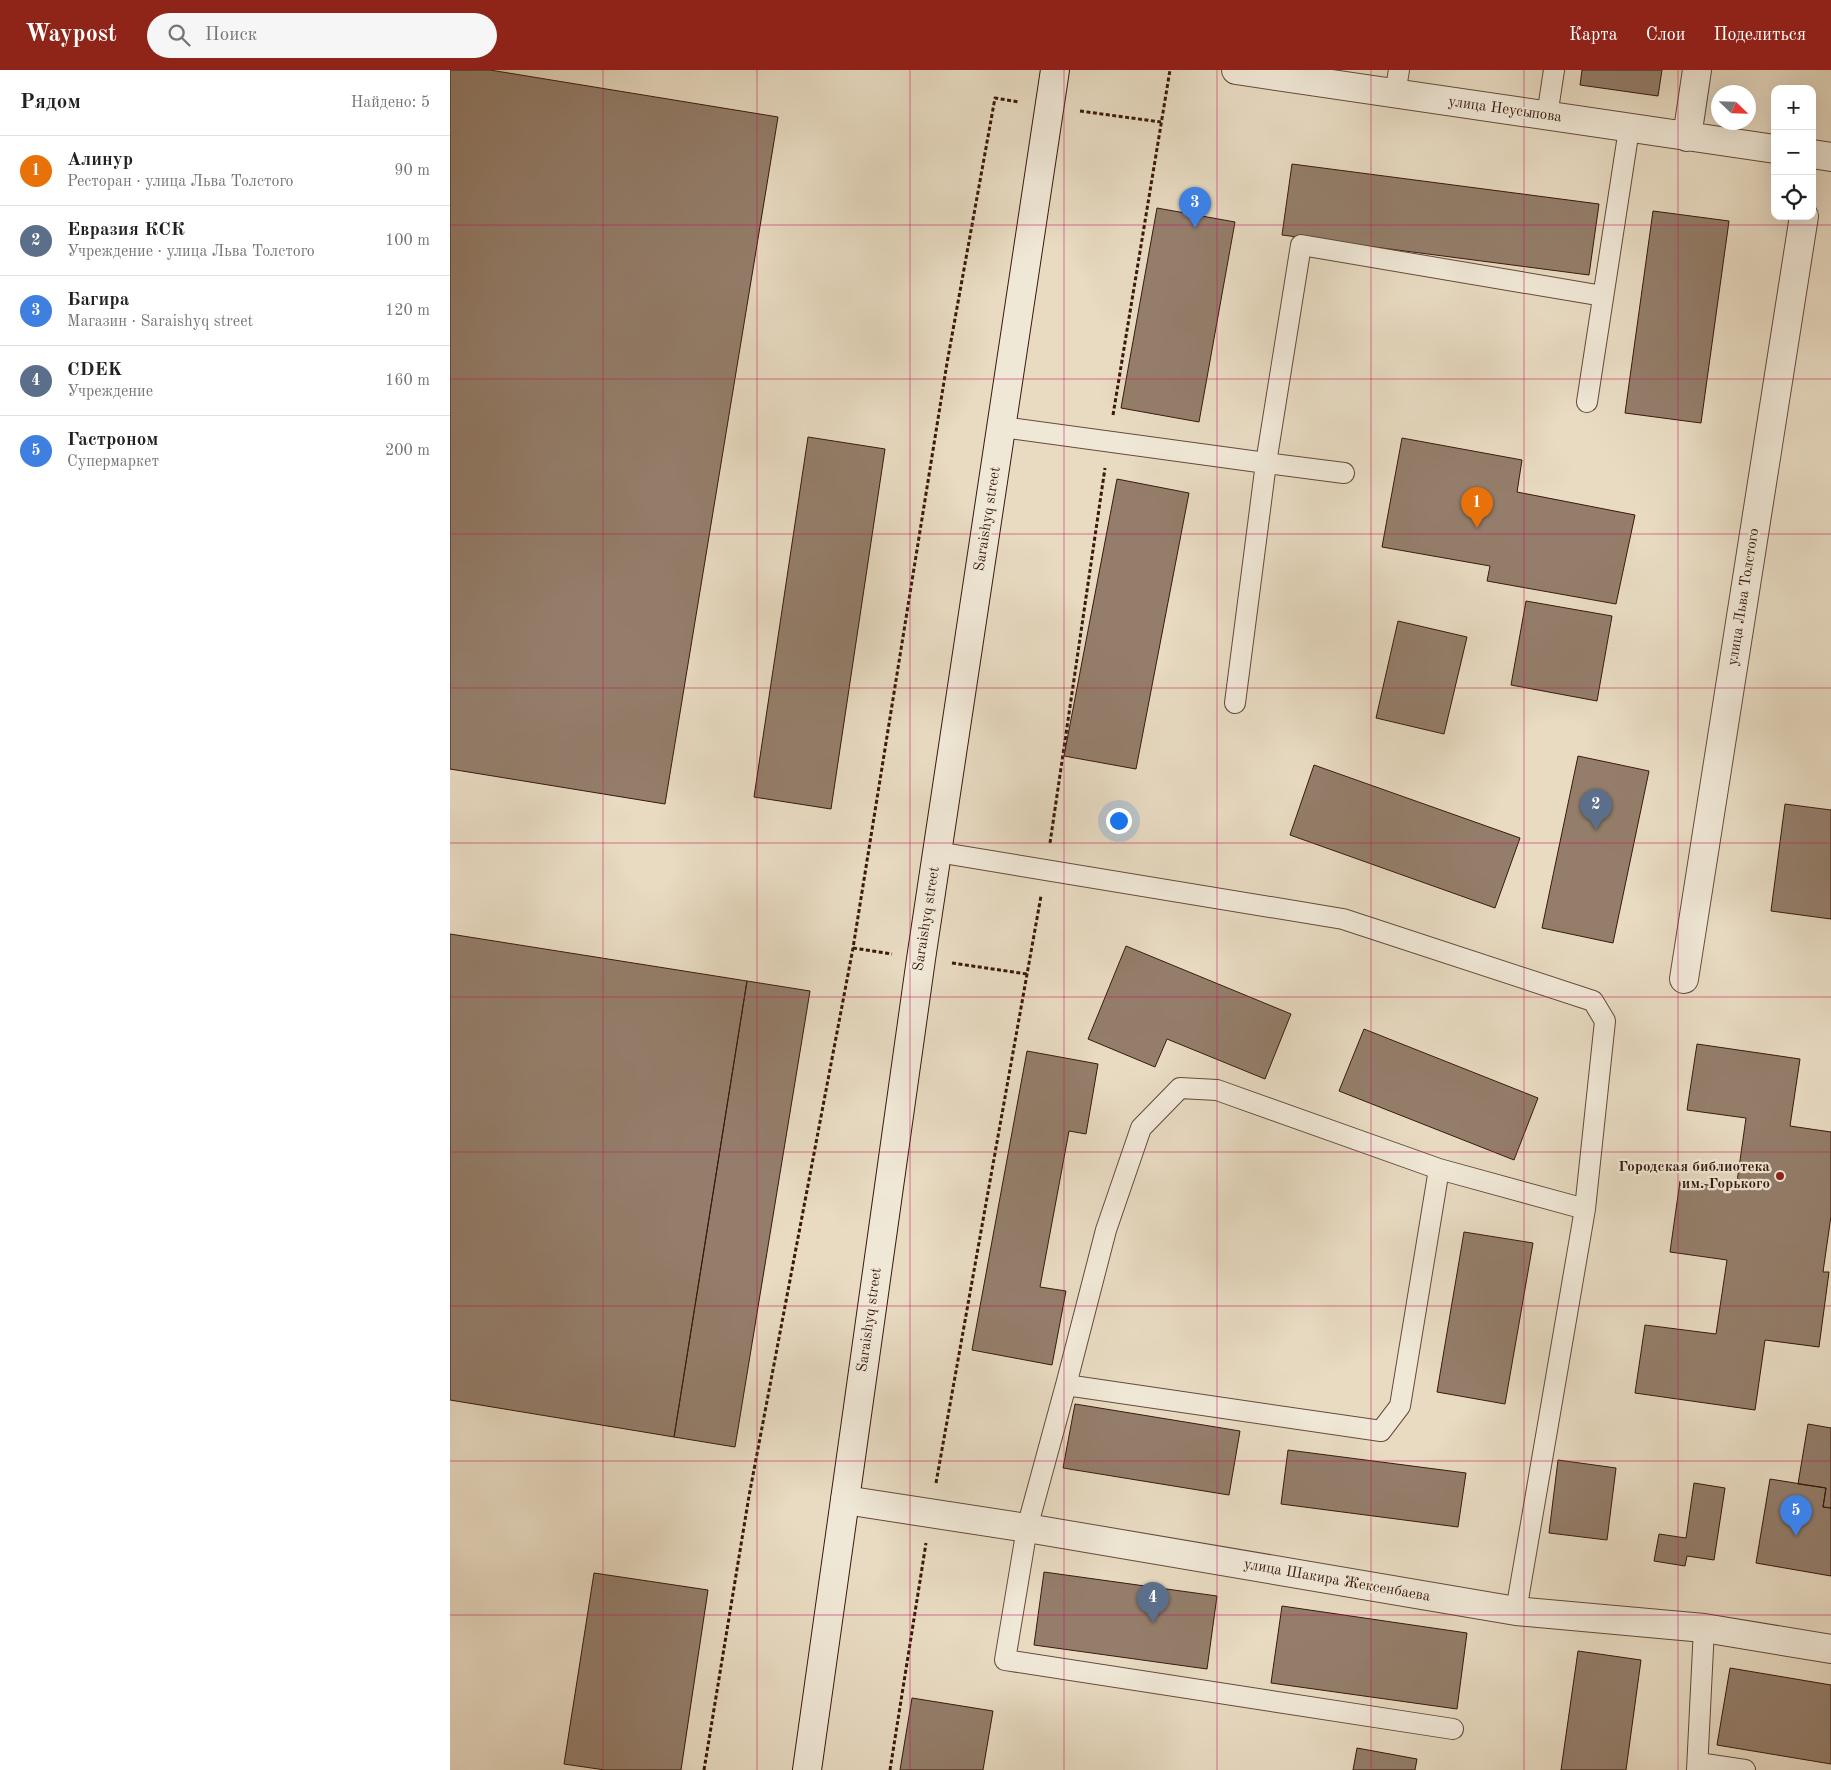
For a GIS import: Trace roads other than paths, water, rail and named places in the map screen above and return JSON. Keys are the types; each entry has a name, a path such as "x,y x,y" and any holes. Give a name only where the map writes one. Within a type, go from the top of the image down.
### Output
{"street":[{"name":"Saraishyq street","path":"807,1770 937,852 1055,70"},
{"name":"улица Неусыпова","path":"1236,70 1397,82 1548,116 1771,148"},
{"path":"1687,137 1697,70"},
{"path":"1816,155 1831,157"},
{"name":"улица Льва Толстого","path":"1684,979 1803,220"},
{"name":"улица Шакира Жексенбаева","path":"845,1500 1027,1528 1516,1611 1704,1628 1831,1648"}],"lane":[{"path":"1548,116 1554,70"},
{"path":"1587,402 1629,128"},
{"path":"1235,703 1266,463 1301,245 1603,296"},
{"path":"1002,427 1344,473"},
{"path":"937,852 1343,919 1593,1001 1604,1022 1585,1209 1516,1611"},
{"path":"1453,1729 1005,1660 1027,1528 1106,1230 1141,1128 1180,1088 1217,1090 1439,1169 1585,1209"},
{"path":"1066,1385 1381,1431 1400,1406 1439,1169"},
{"path":"1704,1628 1698,1766 1745,1770"}],"place":[{"name":"Багира","path":"1195,228"},
{"name":"Алинур","path":"1477,528"},
{"name":"Евразия КСК","path":"1596,830"},
{"name":"Городская библиотека им. Горького","path":"1780,1176"},
{"name":"Гастроном","path":"1796,1536"},
{"name":"CDEK","path":"1153,1623"}]}
